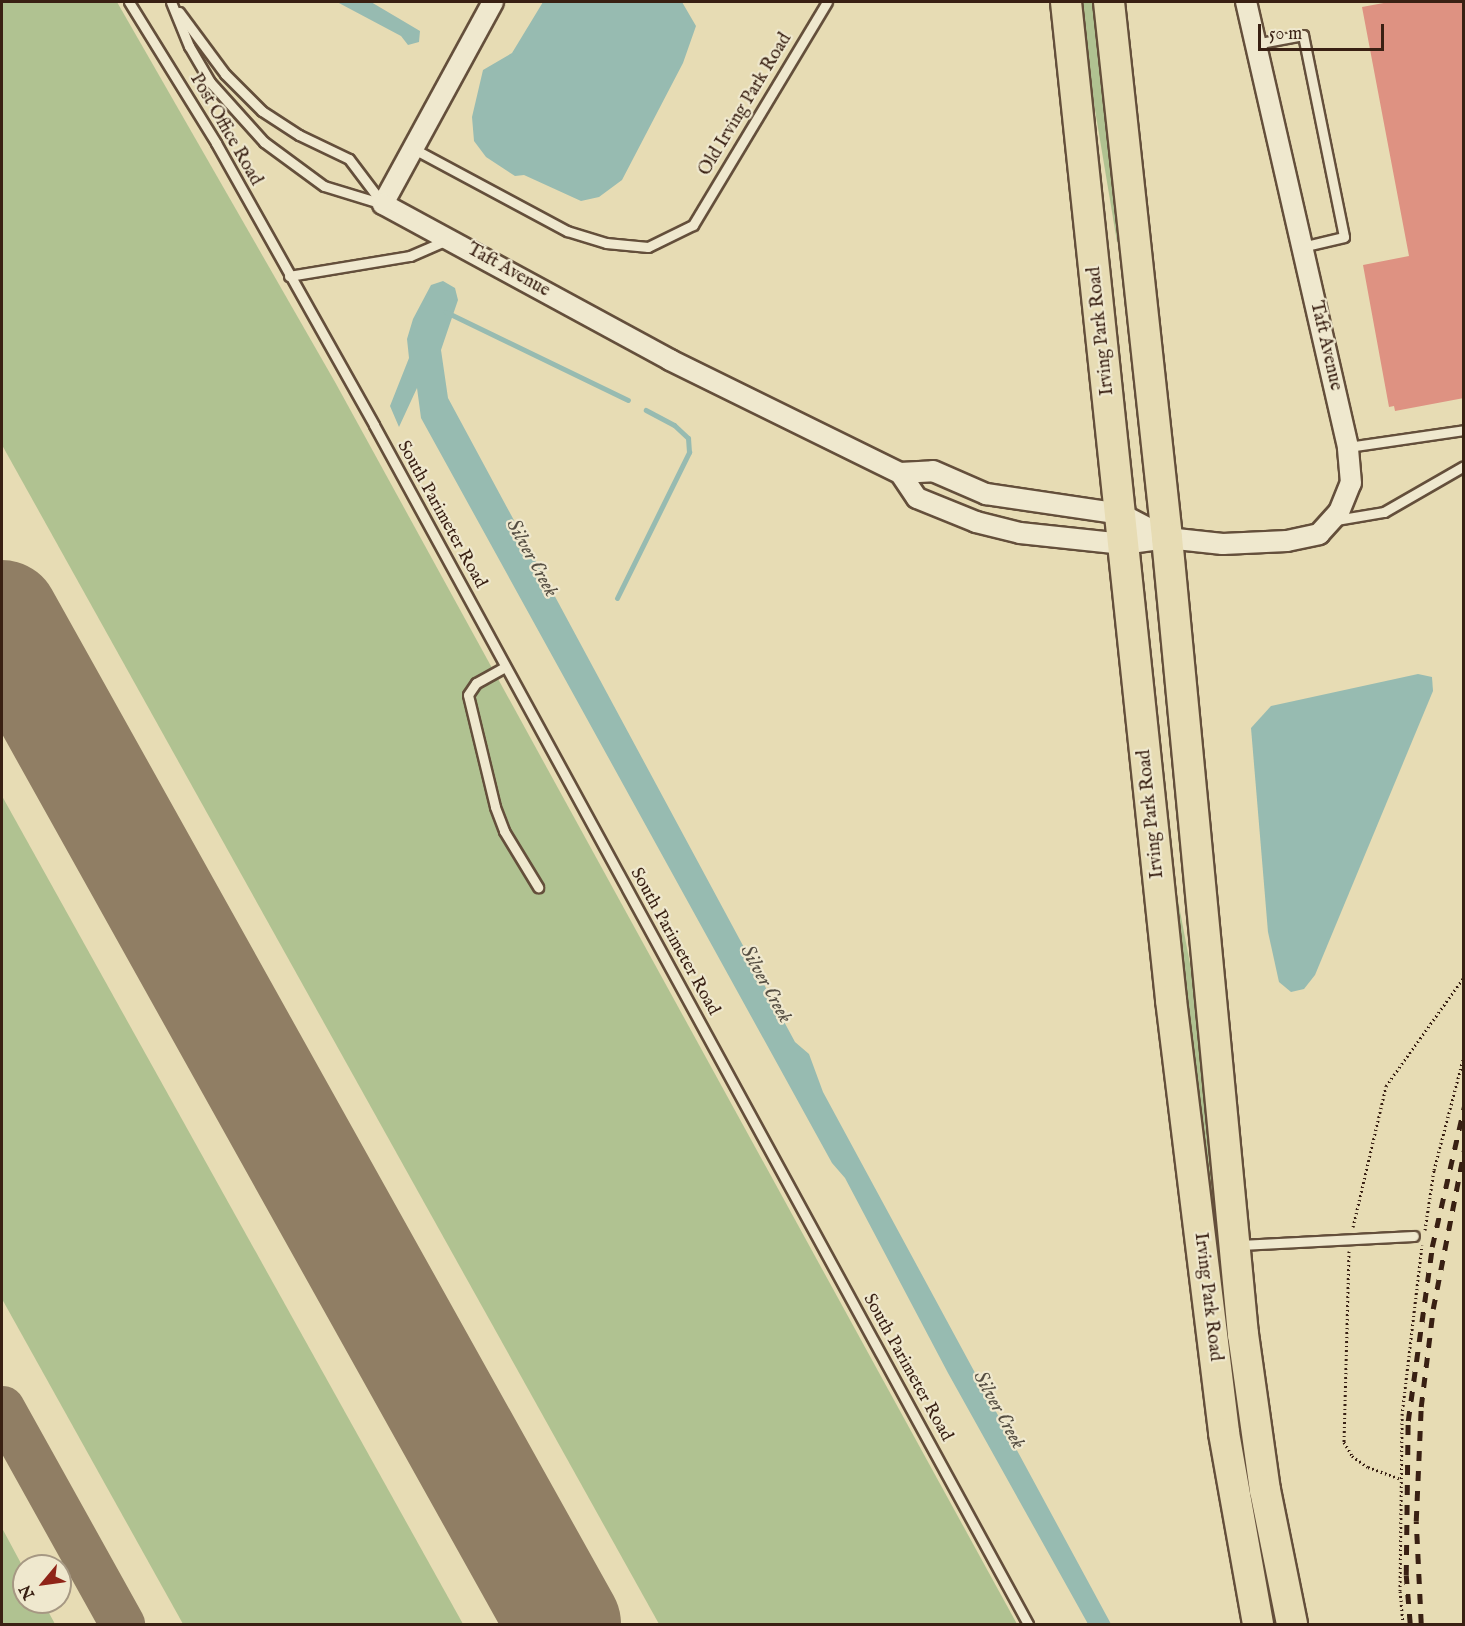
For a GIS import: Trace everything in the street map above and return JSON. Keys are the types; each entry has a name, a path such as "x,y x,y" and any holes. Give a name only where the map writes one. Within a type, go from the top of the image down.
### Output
{"main road":[{"name":"Irving Park Road","path":"1066,2 1171,1000 1222,1422 1258,1624"},
{"name":"Irving Park Road","path":"1109,2 1167,538 1237,1245 1243,1334 1265,1490 1292,1624"}],"street":[{"path":"383,204 493,2"},
{"name":"Taft Avenue","path":"383,204 670,360 900,473 918,498 976,522 1020,533 1123,544 1167,538 1223,544 1287,542 1319,534 1339,512 1351,483 1348,447 1246,2"},
{"name":"Taft Avenue","path":"900,473 933,471 986,494 1029,504 1121,514 1167,538"}],"lane":[{"name":"Post Office Road","path":"129,2 216,142 289,276"},
{"path":"171,2 189,46 210,82 264,142 324,186 383,204"},
{"name":"Taft Avenue","path":"171,2 225,74 262,111 308,141 349,159 383,204"},
{"name":"Old Irving Park Road","path":"414,148 567,231 606,243 648,247 693,225 827,2"},
{"path":"1255,44 1303,35 1344,237 1302,247"},
{"path":"289,276 410,256 449,239"},
{"name":"South Parimeter Road","path":"289,276 505,666 1028,1624"},
{"path":"1348,447 1464,430"},
{"path":"1330,521 1384,512 1464,466"},
{"path":"505,666 476,683 468,695 495,807 504,831 537,887"},
{"path":"1237,1245 1413,1236"}],"path":[{"path":"1399,1478 1368,1467 1352,1456 1344,1442 1350,1241 1386,1086 1464,977"},
{"path":"1403,1624 1399,1478 1403,1404 1434,1170 1464,1056"}],"green space":[{"path":"2,2 117,2 335,382 1017,1624 659,1624 2,445"},
{"path":"1077,2 1098,2 1122,241 1117,242"},
{"path":"2,796 463,1624 183,1624 2,1299"},
{"path":"1175,885 1208,1058 1280,1624 1270,1624 1251,1541 1171,886"},
{"path":"2,1528 16,1554 12,1554 12,1614 50,1614 55,1624 2,1624"}],"water":[{"path":"337,2 371,2 420,31 419,42 408,45 401,36"},
{"path":"543,2 682,2 696,26 683,63 622,180 599,197 581,201 524,175 515,176 486,157 474,141 472,117 483,70 512,53"},
{"name":"Silver Creek","path":"443,281 455,288 458,300 441,350 448,398 795,1042 809,1054 823,1092 1111,1624 1088,1624 948,1373 845,1178 832,1163 421,418 417,388 399,427 390,406 409,358 407,339 413,319 431,285"},
{"path":"1418,674 1432,677 1433,691 1315,975 1304,989 1291,992 1279,982 1268,932 1251,728 1271,706"}],"building":[{"path":"1389,2 1464,2 1464,398 1395,411 1394,406 1389,407 1363,265 1409,256 1362,7"}],"waterway":[{"path":"446,312 628,400"},
{"path":"617,598 689,452 688,438 674,425 646,410"}],"taxiway":[{"path":"2,1408 122,1624"}],"runway":[{"path":"2,617 564,1624"}],"railway":[{"path":"1410,1624 1406,1575 1408,1421 1432,1247 1464,1107"},
{"path":"1421,1624 1416,1521 1421,1407 1433,1309 1464,1151"}]}
